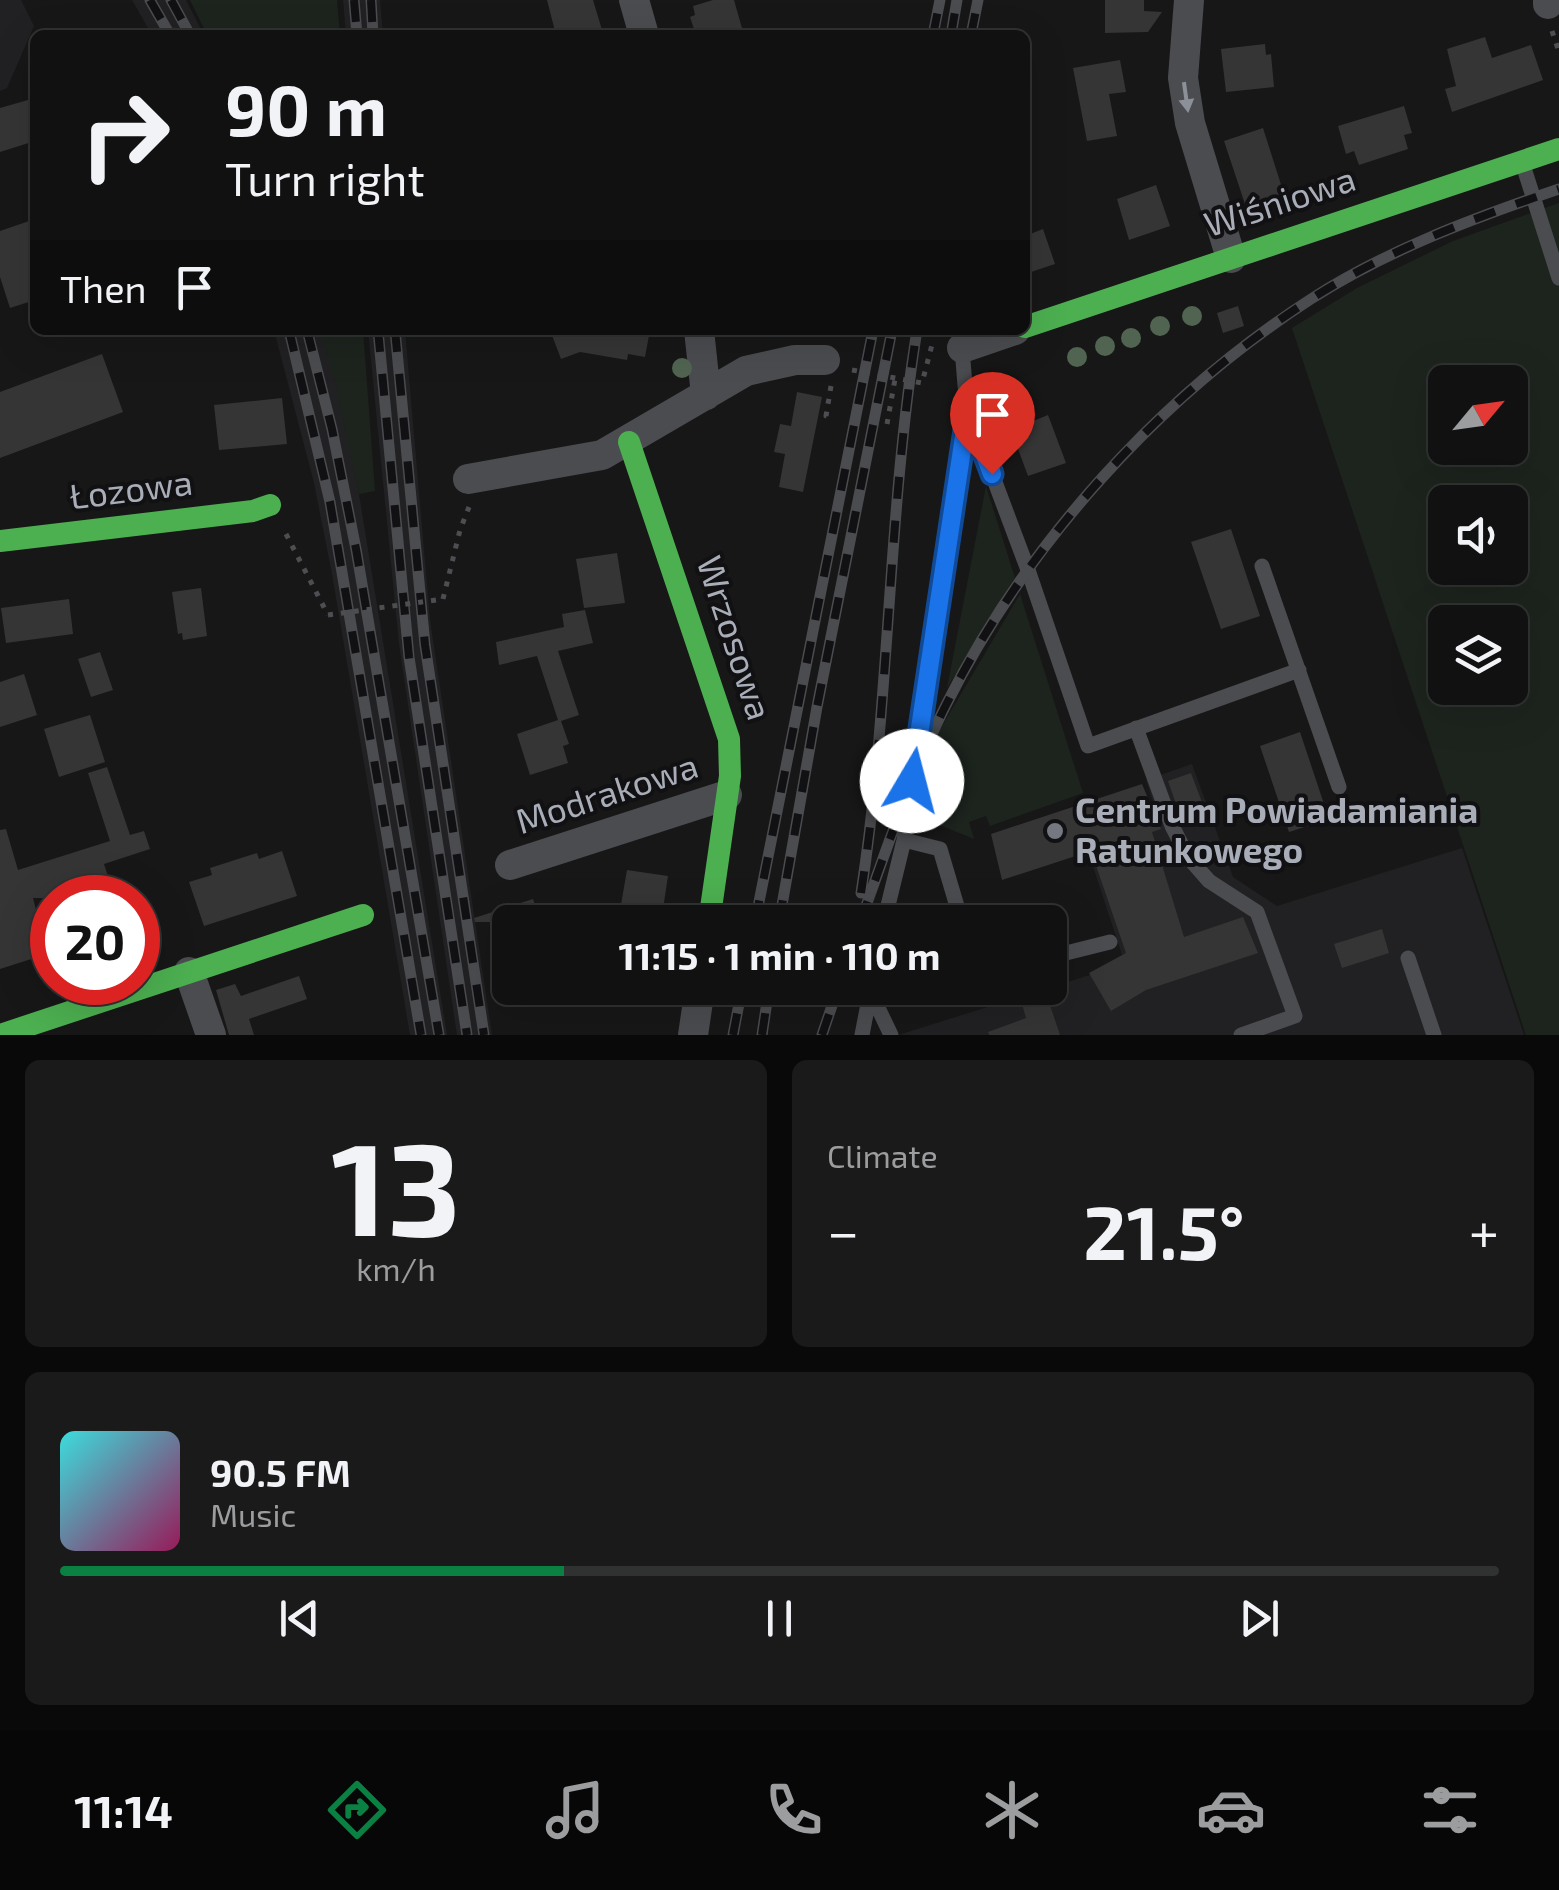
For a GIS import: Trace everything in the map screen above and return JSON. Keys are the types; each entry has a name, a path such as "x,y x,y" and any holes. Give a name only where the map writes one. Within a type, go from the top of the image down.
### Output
{"street":[{"path":"634,0 643,30"},
{"path":"1189,0 1183,78 1190,123 1231,258"},
{"name":"Wiśniowa","path":"1030,325 1559,148"},
{"path":"700,335 706,395"},
{"path":"948,340 982,335"},
{"path":"468,479 589,458 629,442 746,371 771,364 836,368"},
{"name":"Wrzosowa","path":"629,442 729,739 727,796 711,905"},
{"name":"Łozowa","path":"0,541 270,505"},
{"name":"Modrakowa","path":"510,865 727,796"},
{"path":"0,1034 363,915"},
{"path":"190,972 211,1035"},
{"path":"693,1035 697,1005"}],"lane":[{"path":"1522,161 1559,278"},
{"path":"948,340 968,410 1088,746 1300,670"},
{"path":"888,905 904,840 968,410"},
{"path":"1262,566 1339,788"},
{"path":"1136,728 1172,826 1188,856 1208,881 1257,912 1295,1016 1241,1035"},
{"path":"904,840 940,849 954,905"},
{"path":"1067,953 1110,942"},
{"path":"1408,958 1434,1035"},
{"path":"862,1035 868,1005"},
{"path":"878,1005 890,1035"}],"path":[{"path":"832,418 826,416 836,368 922,383 948,340"},
{"path":"887,424 895,379"},
{"path":"296,552 328,615 443,599 460,530"}],"shaded area":[{"path":"0,0 21,0 34,26 7,88 0,91"},
{"path":"132,0 186,0 201,30 149,30"},
{"path":"190,0 337,0 340,30 205,30"},
{"path":"343,0 380,0 383,30 346,30"},
{"path":"1559,203 1559,1035 1526,1035 1292,328 1357,288 1453,241"},
{"path":"275,335 323,335 337,384 359,494 447,1035 410,1035 314,483"},
{"path":"321,335 363,335 375,491 359,494"},
{"path":"368,335 405,335 430,620 492,1035 457,1035 399,644"},
{"path":"986,486 1015,578 947,688"},
{"path":"1020,594 1083,793 990,826 986,816 969,822 974,839 920,817 938,733"},
{"path":"1192,764 1233,877 1277,906 1462,848 1524,1035 898,1035 994,1005 1067,1005 1067,982 1125,964 1088,851 1161,827 1146,780"}],"building":[{"path":"547,0 593,0 602,30 555,30"},
{"path":"713,0 734,0 743,30 694,30 690,17 695,15 693,6"},
{"path":"1105,0 1144,0 1144,11 1162,12 1148,32 1105,33"},
{"path":"1485,37 1492,58 1531,45 1543,80 1452,112 1445,89 1456,86 1447,49"},
{"path":"1265,44 1266,55 1271,54 1274,87 1226,92 1221,49"},
{"path":"1120,60 1126,92 1109,94 1117,136 1087,141 1073,68"},
{"path":"30,99 30,143 0,152 0,108"},
{"path":"1404,106 1412,133 1404,135 1408,149 1359,165 1354,151 1346,154 1338,126"},
{"path":"1263,128 1284,194 1268,204 1246,207 1224,141"},
{"path":"1156,185 1170,226 1129,240 1117,199"},
{"path":"30,221 30,302 10,308 0,277 0,231"},
{"path":"1043,229 1055,264 1030,272 1030,234"},
{"path":"1238,306 1244,326 1223,333 1217,313"},
{"path":"552,335 649,335 645,357 628,354 627,360 580,352 561,359"},
{"path":"102,354 123,412 0,458 0,392"},
{"path":"797,392 822,397 803,492 779,487 785,454 774,452 780,424 791,426"},
{"path":"282,398 287,444 219,450 214,405"},
{"path":"1048,415 1066,463 1028,476 1011,430"},
{"path":"1231,529 1260,616 1221,629 1191,542"},
{"path":"617,553 625,603 584,608 576,559"},
{"path":"201,588 207,636 183,640 182,633 178,634 172,592"},
{"path":"69,599 73,634 6,643 1,608"},
{"path":"585,610 593,643 558,651 579,715 561,721 569,744 563,746 568,763 530,775 517,734 558,720 537,656 499,665 496,642 564,627 562,614"},
{"path":"100,652 113,690 91,697 78,659"},
{"path":"24,674 37,715 0,727 0,682"},
{"path":"90,715 105,762 59,777 44,729"},
{"path":"1300,732 1329,819 1289,832 1260,746"},
{"path":"107,767 130,835 144,831 150,849 104,864 108,875 30,875 30,959 0,969 0,830 6,829 18,870 110,841 88,773"},
{"path":"1191,773 1206,813 1182,821 1168,781"},
{"path":"1142,784 1161,829 1152,832 1184,937 1243,917 1258,953 1146,990 1111,1011 1089,973 1126,953 1091,851 1002,880 991,834"},
{"path":"282,851 297,896 204,926 189,882 212,875 210,868 257,853 259,859"},
{"path":"627,870 668,876 664,905 621,905"},
{"path":"492,912 492,922 475,922 474,918"},
{"path":"1382,929 1389,953 1342,968 1334,944"},
{"path":"299,976 307,999 249,1019 254,1035 229,1035 216,990 235,984 241,996"},
{"path":"1022,1005 1050,1005 1060,1035 989,1035 988,1032 1026,1018"}],"railway":[{"path":"150,0 167,30"},
{"path":"171,0 187,30"},
{"path":"354,0 357,30"},
{"path":"371,0 373,30"},
{"path":"934,30 940,0"},
{"path":"952,30 957,0"},
{"path":"972,30 978,0"},
{"path":"866,905 933,731 979,645 1057,531 1150,428 1255,338 1340,281 1400,250 1559,189"},
{"path":"290,335 330,502 421,1035"},
{"path":"308,335 356,549 439,1035"},
{"path":"378,335 409,657 467,1035"},
{"path":"395,335 425,645 484,1035"},
{"path":"758,905 872,335"},
{"path":"782,905 891,335"},
{"path":"861,893 871,823 900,471 916,335"},
{"path":"733,1035 739,1005"},
{"path":"762,1035 766,1005"},
{"path":"822,1035 832,1005"}],"traffic: fast":[{"path":"1030,325 1559,149"},
{"path":"629,442 729,739 730,776 711,905"},
{"path":"0,541 253,511 270,505"},
{"path":"0,1035 363,915"}],"place":[{"name":"Centrum Powiadamiania Ratunkowego","path":"1055,831"}],"route":[{"path":"912,781 968,410 992,474"}]}
